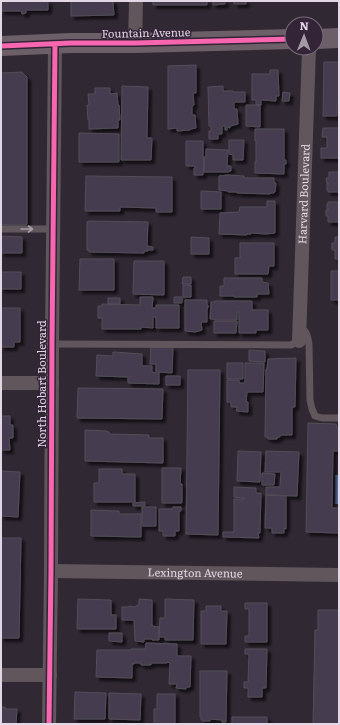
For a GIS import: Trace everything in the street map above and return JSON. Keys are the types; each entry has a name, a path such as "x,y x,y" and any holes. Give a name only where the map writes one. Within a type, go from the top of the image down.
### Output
{"street":[{"path":"135,43 136,1"},
{"path":"324,39 339,38"},
{"name":"Fountain Avenue","path":"1,46 72,43 284,40"},
{"name":"North Hobart Boulevard","path":"49,724 55,44"},
{"name":"Harvard Boulevard","path":"300,341 309,56"},
{"path":"1,383 52,383"},
{"name":"Lexington Avenue","path":"51,571 339,575"},
{"path":"1,675 50,676"}],"lane":[{"path":"1,229 53,229"},
{"path":"300,327 308,336 310,400 315,416 322,418 339,418"},
{"path":"52,344 291,345 300,341"}],"water":[{"path":"335,475 339,475 339,504 335,504"}],"building":[{"path":"1,1 48,1 48,10 26,10 26,13 22,14 21,11 1,11"},
{"path":"71,1 113,1 114,15 71,16"},
{"path":"153,1 207,1 207,5 153,5"},
{"path":"213,1 225,1 225,4 213,5"},
{"path":"234,1 246,1 246,4 234,4"},
{"path":"324,62 339,62 339,103 337,104 337,116 323,116"},
{"path":"196,65 196,93 193,93 194,105 192,106 192,115 195,115 196,128 177,131 177,128 168,129 168,66"},
{"path":"270,70 278,70 279,96 276,96 276,101 261,100 261,105 256,105 256,100 252,100 252,74 270,74"},
{"path":"22,72 27,77 27,224 1,225 1,73"},
{"path":"122,86 148,87 147,138 152,138 151,160 121,160"},
{"path":"223,86 223,91 245,92 245,102 234,102 234,109 237,109 238,124 230,126 230,128 227,127 227,130 225,130 225,126 222,126 222,134 218,134 218,139 209,139 209,131 211,131 211,126 209,126 208,87"},
{"path":"95,88 110,88 110,94 117,93 120,120 118,120 118,128 89,129 87,105 89,105 88,94 95,94"},
{"path":"283,92 290,93 289,101 282,101"},
{"path":"246,105 260,105 260,127 246,126"},
{"path":"323,128 339,128 339,158 321,158 321,148 327,148 327,137 322,137"},
{"path":"255,129 284,129 284,160 286,160 286,164 284,164 284,174 255,173"},
{"path":"79,133 119,134 119,162 79,162"},
{"path":"229,140 244,140 243,160 233,160 233,155 229,154"},
{"path":"186,141 203,141 203,175 194,175 195,166 186,166"},
{"path":"206,149 228,150 227,166 231,166 231,171 204,172 204,157 206,157"},
{"path":"329,172 339,172 339,192 328,192 326,178 329,178"},
{"path":"86,176 172,177 172,212 156,212 156,208 120,207 120,211 85,211"},
{"path":"219,176 244,176 244,178 274,178 274,183 276,183 275,192 270,194 237,193 219,190"},
{"path":"201,191 221,192 221,209 201,209"},
{"path":"267,201 275,201 275,233 251,233 247,235 219,234 220,213 239,212 240,207 267,207"},
{"path":"328,202 339,202 339,222 328,222 326,210 329,210 327,209"},
{"path":"87,222 148,222 147,246 153,247 153,250 144,251 144,253 89,252 89,250 87,250"},
{"path":"1,236 22,237 22,253 1,253"},
{"path":"191,237 209,238 209,254 191,254"},
{"path":"335,237 339,237 339,259 335,259 335,250 332,250 332,243 335,243"},
{"path":"240,243 274,243 274,266 269,266 268,274 235,274 235,258 240,258"},
{"path":"80,259 114,259 114,290 79,290"},
{"path":"134,261 164,261 164,295 133,294"},
{"path":"331,271 339,271 339,300 331,300"},
{"path":"1,272 21,272 21,289 1,289"},
{"path":"183,277 191,277 191,284 182,284"},
{"path":"224,278 262,278 262,282 268,283 269,294 257,294 257,297 220,296 220,286 224,286"},
{"path":"183,285 191,285 191,297 183,297"},
{"path":"140,297 153,297 152,308 156,308 156,305 179,305 179,328 156,328 156,317 153,317 153,328 141,327 141,329 102,329 102,318 98,318 98,306 102,306 102,304 140,305"},
{"path":"174,297 182,297 182,303 174,303"},
{"path":"108,298 120,298 120,304 108,304"},
{"path":"185,300 207,300 207,322 201,322 202,330 195,332 185,331"},
{"path":"252,301 252,310 268,310 268,330 256,330 256,333 239,333 239,312 237,312 237,320 210,319 211,302"},
{"path":"1,308 20,308 20,342 14,342 14,347 1,347"},
{"path":"214,321 237,321 236,333 214,333"},
{"path":"151,346 173,347 172,373 159,372 159,384 128,383 128,377 96,376 97,355 113,356 113,352 142,354 142,366 152,366 152,372 156,373 156,364 150,364"},
{"path":"249,350 265,351 265,362 249,361"},
{"path":"296,358 295,407 292,407 292,435 280,435 277,439 268,439 268,437 265,437 266,369 268,359"},
{"path":"227,363 243,363 243,379 227,379"},
{"path":"245,363 264,363 263,392 247,392 246,402 248,402 248,412 236,411 237,407 231,407 231,402 227,402 227,380 239,380 239,383 245,383"},
{"path":"188,370 220,370 218,535 186,534"},
{"path":"166,376 180,376 180,385 166,385"},
{"path":"78,388 163,389 162,419 77,418"},
{"path":"1,416 10,416 10,425 13,425 13,438 9,438 10,450 1,450"},
{"path":"308,423 336,424 337,428 339,428 339,451 333,451 332,508 339,508 339,533 306,532"},
{"path":"85,430 107,431 109,434 149,435 149,438 163,438 163,463 85,461"},
{"path":"238,451 261,452 260,482 237,481"},
{"path":"266,451 299,452 297,496 266,495 266,487 280,487 281,472 265,472"},
{"path":"162,468 181,468 180,484 182,484 182,503 162,503"},
{"path":"99,469 122,469 122,474 135,474 135,502 94,502 94,483 99,483"},
{"path":"1,471 20,472 18,517 1,516"},
{"path":"262,473 275,474 274,485 262,485"},
{"path":"234,487 256,488 256,493 261,493 260,533 258,533 259,538 223,537 223,532 234,532 234,499 244,499 234,497"},
{"path":"266,495 286,496 286,529 284,528 284,533 272,533 272,528 265,528"},
{"path":"145,502 145,506 133,506 133,503"},
{"path":"142,507 156,507 156,526 142,526"},
{"path":"173,507 181,507 181,511 179,511 179,531 175,531 175,536 163,536 163,531 159,531 159,509 173,509"},
{"path":"91,510 119,511 119,514 141,514 141,537 91,536"},
{"path":"1,538 21,538 19,638 1,638"},
{"path":"78,599 111,600 111,615 116,615 116,629 77,629"},
{"path":"139,599 152,600 152,626 159,627 159,640 144,639 144,642 135,641 134,620 122,620 122,607 135,607 139,604"},
{"path":"165,599 194,600 193,640 165,640 165,637 159,637 160,618 165,618"},
{"path":"245,603 267,603 267,642 245,642 245,636 249,636 249,609 245,609"},
{"path":"206,606 221,606 221,611 227,611 226,644 201,644 201,611 206,611"},
{"path":"318,610 339,610 339,724 313,724 315,630 318,630"},
{"path":"109,633 122,633 122,642 109,641"},
{"path":"146,643 177,644 177,656 191,656 190,687 186,687 186,689 176,688 177,684 169,684 170,663 167,662 151,663 151,665 134,663 132,664 132,678 96,677 97,650 145,650"},
{"path":"245,649 267,649 266,688 262,688 262,697 248,697 248,688 244,688 244,682 248,682 249,654 245,654"},
{"path":"200,671 227,671 226,722 222,722 222,720 210,719 210,721 201,720"},
{"path":"75,692 106,693 105,719 74,719"},
{"path":"109,693 141,694 140,720 109,719"},
{"path":"157,694 175,694 175,724 154,724 154,709 157,709"},
{"path":"1,707 5,707 5,709 17,709 16,724 1,724"},
{"path":"232,717 267,717 267,724 232,724"}],"cycle path":[{"path":"1,46 71,43 284,39"},
{"path":"49,724 55,44"}]}
